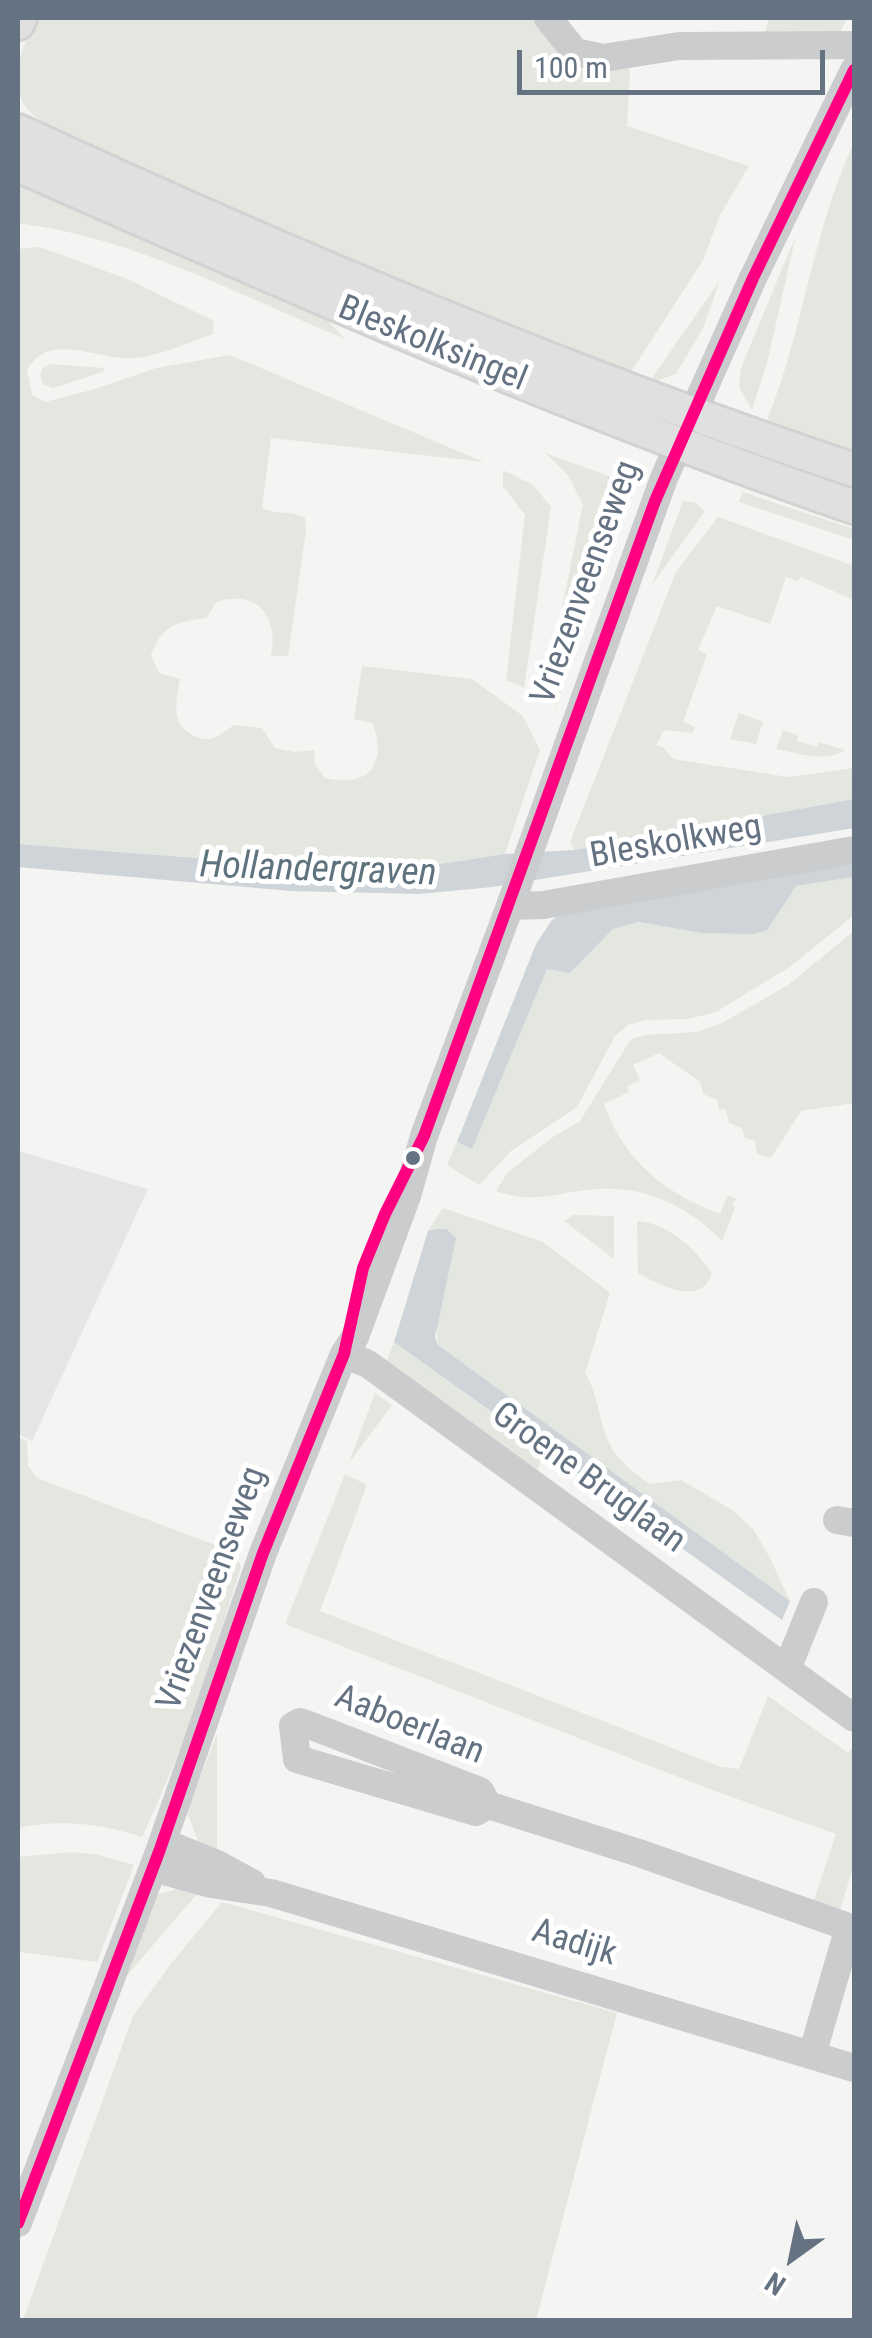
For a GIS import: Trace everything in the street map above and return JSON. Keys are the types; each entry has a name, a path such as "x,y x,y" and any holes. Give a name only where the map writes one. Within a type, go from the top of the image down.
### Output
{"main road":[{"name":"Bleskolksingel","path":"18,131 352,279 693,415 854,470"},
{"name":"Bleskolksingel","path":"18,165 338,306 679,445 854,507"}],"street":[{"path":"548,18 574,52 603,58 678,46 854,45"},
{"name":"Vriezenveenseweg","path":"18,2223 158,1854 263,1552 344,1354 355,1337 623,586 679,445 753,278 854,70"},
{"name":"Bleskolkweg","path":"514,896 542,905 854,850"},
{"name":"Groene Bruglaan","path":"344,1354 368,1364 854,1718"},
{"path":"787,1669 814,1602"},
{"name":"Aaboerlaan","path":"488,1805 476,1812 297,1759 293,1726 300,1722 309,1725 480,1791 488,1805 852,1928 812,2055"},
{"name":"Aadijk","path":"158,1854 219,1866 270,1894 854,2068"}],"shaded area":[{"path":"36,18 541,18 555,37 620,50 630,72 627,126 749,166 720,215 703,260 622,386 45,124 22,101 18,88 19,62"},
{"path":"770,18 847,18 838,37 763,36"},
{"path":"854,143 854,454 782,430 767,420 828,211"},
{"path":"18,185 289,301 325,318 345,339 144,254 60,230 18,223"},
{"path":"796,235 767,363 752,410 739,387 741,368"},
{"path":"40,247 127,279 214,321 213,334 137,358 77,350 49,351 27,370 32,395 45,402 156,368 230,355 484,462 271,438 262,508 300,515 305,518 306,530 288,656 271,656 272,629 268,618 262,609 243,599 216,602 207,618 187,621 165,631 151,655 159,673 180,679 177,715 189,733 207,739 234,725 262,728 275,748 314,750 315,764 325,778 340,780 353,780 371,770 378,751 373,723 354,719 362,666 472,679 523,716 540,750 505,854 370,871 18,844 18,249"},
{"path":"720,280 703,328 676,374 648,384"},
{"path":"50,364 104,368 103,372 53,388 43,384 40,375"},
{"path":"545,453 631,484 556,706 545,691 583,505 568,475"},
{"path":"503,470 533,485 551,507 524,688 506,680 525,515 503,486"},
{"path":"743,492 854,529 854,540 739,502"},
{"path":"683,501 696,503 705,511 652,585"},
{"path":"718,517 854,566 854,600 801,577 798,581 786,577 770,624 717,606 698,650 707,654 683,722 695,727 693,733 664,730 656,745 673,759 788,777 854,768 854,799 574,850 570,842 676,572"},
{"path":"739,713 763,722 756,744 730,739"},
{"path":"783,730 798,735 797,741 817,747 819,742 845,750 821,756 776,749"},
{"path":"854,877 854,915 791,966 716,1012 628,1025 615,1036 577,1107 511,1151 479,1185 447,1165 457,1142 472,1148 547,969 570,973 613,929 640,922 702,933 796,886"},
{"path":"854,931 854,1103 801,1111 771,1158 757,1154 755,1141 745,1138 742,1128 729,1123 726,1110 719,1109 717,1100 703,1094 700,1082 659,1053 633,1065 640,1080 627,1086 629,1092 604,1104 623,1142 664,1185 720,1214 728,1195 737,1199 732,1204 735,1208 722,1241 681,1208 632,1191 596,1189 524,1197 496,1191 508,1172 580,1121 631,1039 696,1032 722,1023 788,985"},
{"path":"18,1151 148,1189 32,1441 18,1434"},
{"path":"443,1208 543,1242 610,1293 585,1373 613,1449 626,1466 649,1484 681,1480 732,1510 753,1529 790,1601 438,1345 428,1231"},
{"path":"573,1215 614,1216 614,1259 564,1221"},
{"path":"637,1221 670,1232 698,1255 712,1274 707,1284 699,1289 679,1290 638,1273"},
{"path":"394,1342 545,1451 535,1476 385,1365"},
{"path":"375,1393 392,1405 349,1463"},
{"path":"18,1437 27,1441 28,1466 37,1478 234,1552 241,1567 184,1737 142,1837 80,1824 18,1828"},
{"path":"345,1474 367,1485 320,1611 721,1767 739,1769 768,1696 848,1753 854,1746 854,1864 839,1914 812,1906 836,1834 712,1790 285,1624"},
{"path":"217,1734 217,1854 200,1847 187,1812"},
{"path":"72,1852 134,1865 97,1962 18,1952 18,1857"},
{"path":"178,1889 198,1893 123,1980 155,1895"},
{"path":"222,1902 617,2013 536,2320 23,2320 133,2016"}],"water":[{"name":"Hollandergraven","path":"854,799 854,828 492,887 419,894 291,891 18,867 18,844 351,870 407,869 505,854 574,850"},
{"path":"854,856 854,877 796,886 767,930 754,934 702,933 639,922 613,929 570,973 547,969 472,1149 457,1142 536,944 564,910"},
{"path":"446,1229 456,1238 435,1337 438,1345 790,1601 782,1620 394,1342 428,1231"}],"transit line":[{"path":"18,2223 159,1852 263,1553 344,1354 363,1268 424,1136 655,501 753,278 854,70"}]}
